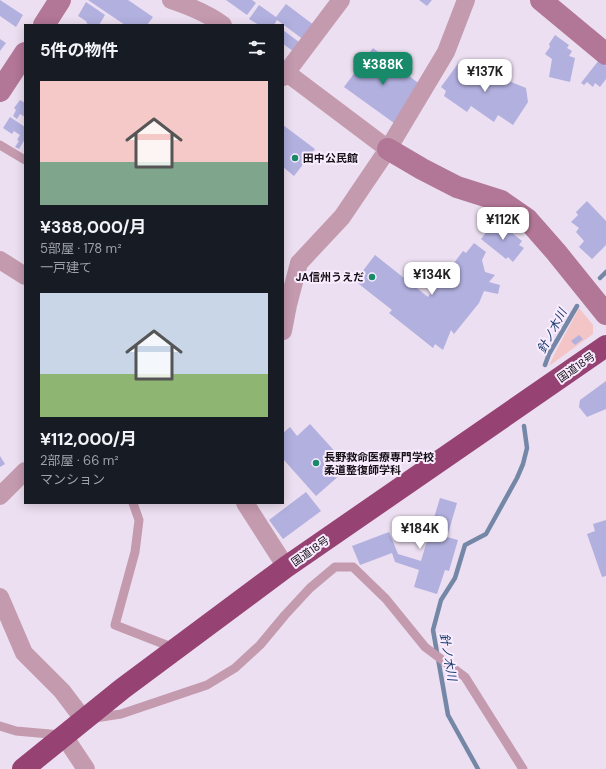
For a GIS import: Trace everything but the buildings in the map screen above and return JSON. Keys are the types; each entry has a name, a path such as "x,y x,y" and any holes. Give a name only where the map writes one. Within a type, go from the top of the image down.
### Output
{"highway":[{"name":"国道18号","path":"23,769 122,689 286,567 606,346"}],"street":[{"path":"45,24 60,0"},
{"path":"171,0 195,8 222,24"},
{"path":"341,0 284,73 388,149 457,187 501,201 527,219 606,314"},
{"path":"284,326 299,263 342,217 388,149 446,52 466,0"},
{"path":"541,0 606,54"},
{"path":"0,91 24,55"},
{"path":"0,260 24,275"},
{"path":"0,496 24,472"},
{"path":"246,504 286,567"},
{"path":"0,600 24,653 62,691 84,720"},
{"path":"64,736 86,769"}],"lane":[{"path":"0,145 24,159"},
{"path":"133,504 138,520 135,552 115,625 176,649"},
{"path":"84,720 121,714 207,685 235,668 260,645 310,588 335,567 353,567 386,599 425,647 465,677 523,769"},
{"path":"0,726 16,731 64,736"}],"shaded area":[{"path":"579,308 593,325 593,334 549,366 554,355"}],"waterway":[{"name":"針ノ木川","path":"600,278 606,272"},
{"name":"針ノ木川","path":"545,365 549,354 577,306"},
{"name":"針ノ木川","path":"478,769 448,715 433,630 441,600 455,578 465,545 486,534 517,478 523,464 527,448 524,426"}],"place":[{"name":"田中公民館","path":"295,158"},
{"name":"JA信州うえだ","path":"372,277"},
{"name":"長野救命医療専門学校 柔道整復師学科","path":"316,463"}]}
